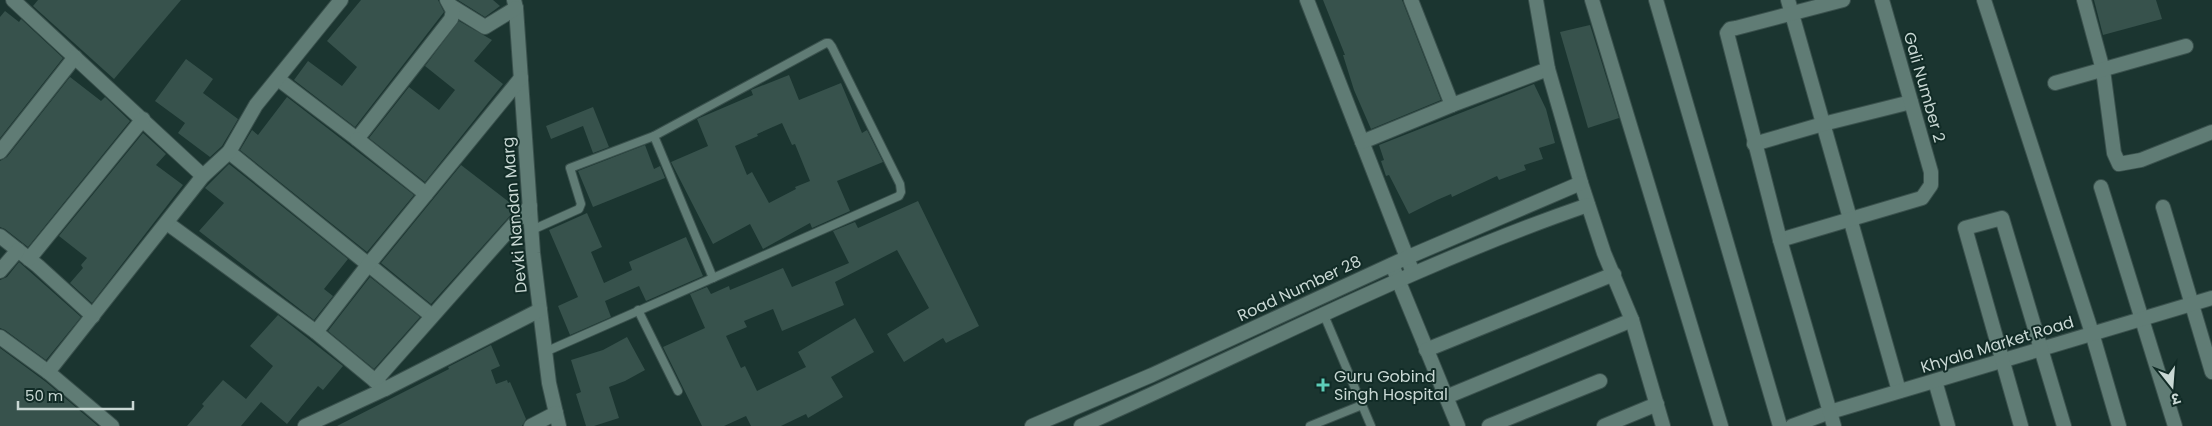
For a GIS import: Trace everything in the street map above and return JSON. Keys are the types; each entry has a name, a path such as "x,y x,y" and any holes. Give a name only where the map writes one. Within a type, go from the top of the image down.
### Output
{"street":[{"path":"13,0 203,176"},
{"path":"48,372 168,224 203,176 229,152 256,105 341,0"},
{"path":"1308,0 1413,273"},
{"path":"1411,0 1452,105"},
{"path":"1536,0 1548,69 1581,183 1604,253 1632,320 1663,426"},
{"path":"1592,0 1721,426"},
{"path":"1656,0 1780,426"},
{"path":"1788,0 1899,392"},
{"path":"1834,426 1780,240 1727,33 1730,29 1843,0"},
{"name":"Gali Number 2","path":"1850,218 1922,198 1930,185 1931,172 1882,0"},
{"path":"1984,0 2092,334 2119,426"},
{"path":"2084,0 2103,70 2114,154 2119,164 2141,160 2212,132"},
{"path":"357,140 451,19 453,11 449,3"},
{"path":"449,3 485,27 515,4"},
{"name":"Devki Nandan Marg","path":"515,4 540,310 549,383 558,419"},
{"path":"2055,83 2186,46"},
{"path":"0,152 75,57"},
{"path":"1362,142 1452,105 1548,69"},
{"path":"316,332 368,265 521,78"},
{"path":"278,79 426,194"},
{"path":"1754,144 1911,102"},
{"path":"30,260 143,119"},
{"path":"229,152 432,316"},
{"name":"Road Number 28","path":"1032,426 1152,375 1406,258 1581,183"},
{"path":"2101,187 2175,426"},
{"path":"1081,426 1413,273 1588,205"},
{"path":"380,385 432,316 530,206"},
{"path":"2163,207 2212,372"},
{"path":"1780,240 1850,218"},
{"path":"2021,426 1965,228 2002,218 2064,426"},
{"path":"168,224 316,332 380,385"},
{"path":"0,236 93,316"},
{"path":"0,271 18,250"},
{"path":"1392,265 1458,426"},
{"path":"1426,350 1614,274"},
{"name":"Khyala Market Road","path":"1792,426 1830,412 2212,298"},
{"path":"1316,299 1324,315"},
{"path":"314,424 380,385 540,310"},
{"path":"1446,397 1632,320"},
{"path":"0,337 48,372 112,426"},
{"path":"1490,426 1600,381"},
{"path":"1935,381 1948,426"},
{"path":"1604,426 1657,404"},
{"path":"531,426 558,419"}],"lane":[{"path":"532,230 579,209 581,204 570,168 654,136 826,43 829,44 900,184 902,192 899,196 545,352"},
{"path":"654,136 713,278"},
{"path":"638,310 678,391"},
{"path":"1324,315 1371,426"},
{"path":"1310,426 1362,405"}],"building":[{"path":"38,0 181,0 114,79 33,6"},
{"path":"361,0 438,0 444,12 355,127 294,80 308,61 342,86 357,67 327,41"},
{"path":"458,0 493,0 500,6 485,17"},
{"path":"1323,0 1402,0 1441,100 1371,129 1354,90 1343,55 1345,55"},
{"path":"2094,0 2156,0 2162,19 2103,35"},
{"path":"5,11 19,22 21,19 63,58 0,138 0,17"},
{"path":"459,21 492,40 474,61 503,84 425,182 369,138 409,87 439,110 455,90 425,66"},
{"path":"1590,25 1619,118 1588,128 1560,32"},
{"path":"186,59 213,79 203,93 238,119 222,146 210,157 178,133 185,123 155,101"},
{"path":"789,75 799,100 841,83 862,133 867,130 883,162 837,181 850,211 812,228 810,223 763,249 750,224 713,244 671,162 708,146 697,119 753,95 751,90","holes":["782,123 792,145 795,144 810,181 795,187 796,189 769,203 752,172 747,175 735,146"]},
{"path":"70,77 101,101 105,97 130,121 28,247 0,227 0,161 7,157"},
{"path":"1534,84 1546,109 1555,143 1539,148 1543,159 1524,165 1526,170 1499,180 1497,176 1452,197 1451,194 1437,200 1409,214 1389,175 1386,176 1381,161 1384,160 1379,145"},
{"path":"287,97 414,195 367,252 240,150 252,130 258,135"},
{"path":"593,107 609,147 593,153 583,126 551,139 546,126"},
{"path":"143,133 166,154 156,165 183,185 92,303 70,283 83,268 81,265 87,258 59,236"},
{"path":"645,145 654,169 660,166 665,178 593,207 578,171"},
{"path":"229,164 348,259 324,289 333,296 314,320 199,231 224,203 205,188"},
{"path":"461,165 517,208 431,304 381,263"},
{"path":"918,201 979,326 946,343 943,338 904,362 887,334 929,308 897,250 835,282 844,305 782,331 773,309 744,321 747,327 726,336 741,368 745,366 757,391 806,367 798,352 855,318 874,352 831,377 843,397 808,418 806,414 781,426 751,426 746,416 724,426 702,426 663,347 705,328 690,294 707,287 711,294 729,286 730,290 783,268 792,287 849,263 833,231 855,222 858,228"},
{"path":"587,213 602,247 591,252 604,283 632,270 629,262 686,237 703,276 646,301 639,286 605,301 611,317 570,335 558,306 578,297 549,230"},
{"path":"19,262 81,317 46,360 0,328 0,280 7,277"},
{"path":"370,277 420,317 374,369 328,331"},
{"path":"278,315 343,366 323,390 318,386 287,424 261,402 241,426 187,426 204,406 202,404 223,380 246,399 273,366 250,346"},
{"path":"627,337 645,370 609,387 619,418 594,426 586,426 576,394 581,392 571,360 603,350"},
{"path":"491,345 500,366 491,370 496,384 507,380 508,383 510,382 526,419 522,426 337,426 449,369 448,367"},
{"path":"0,348 46,382 98,426 0,426"}],"place":[{"name":"Guru Gobind Singh Hospital","path":"1323,385"}]}
